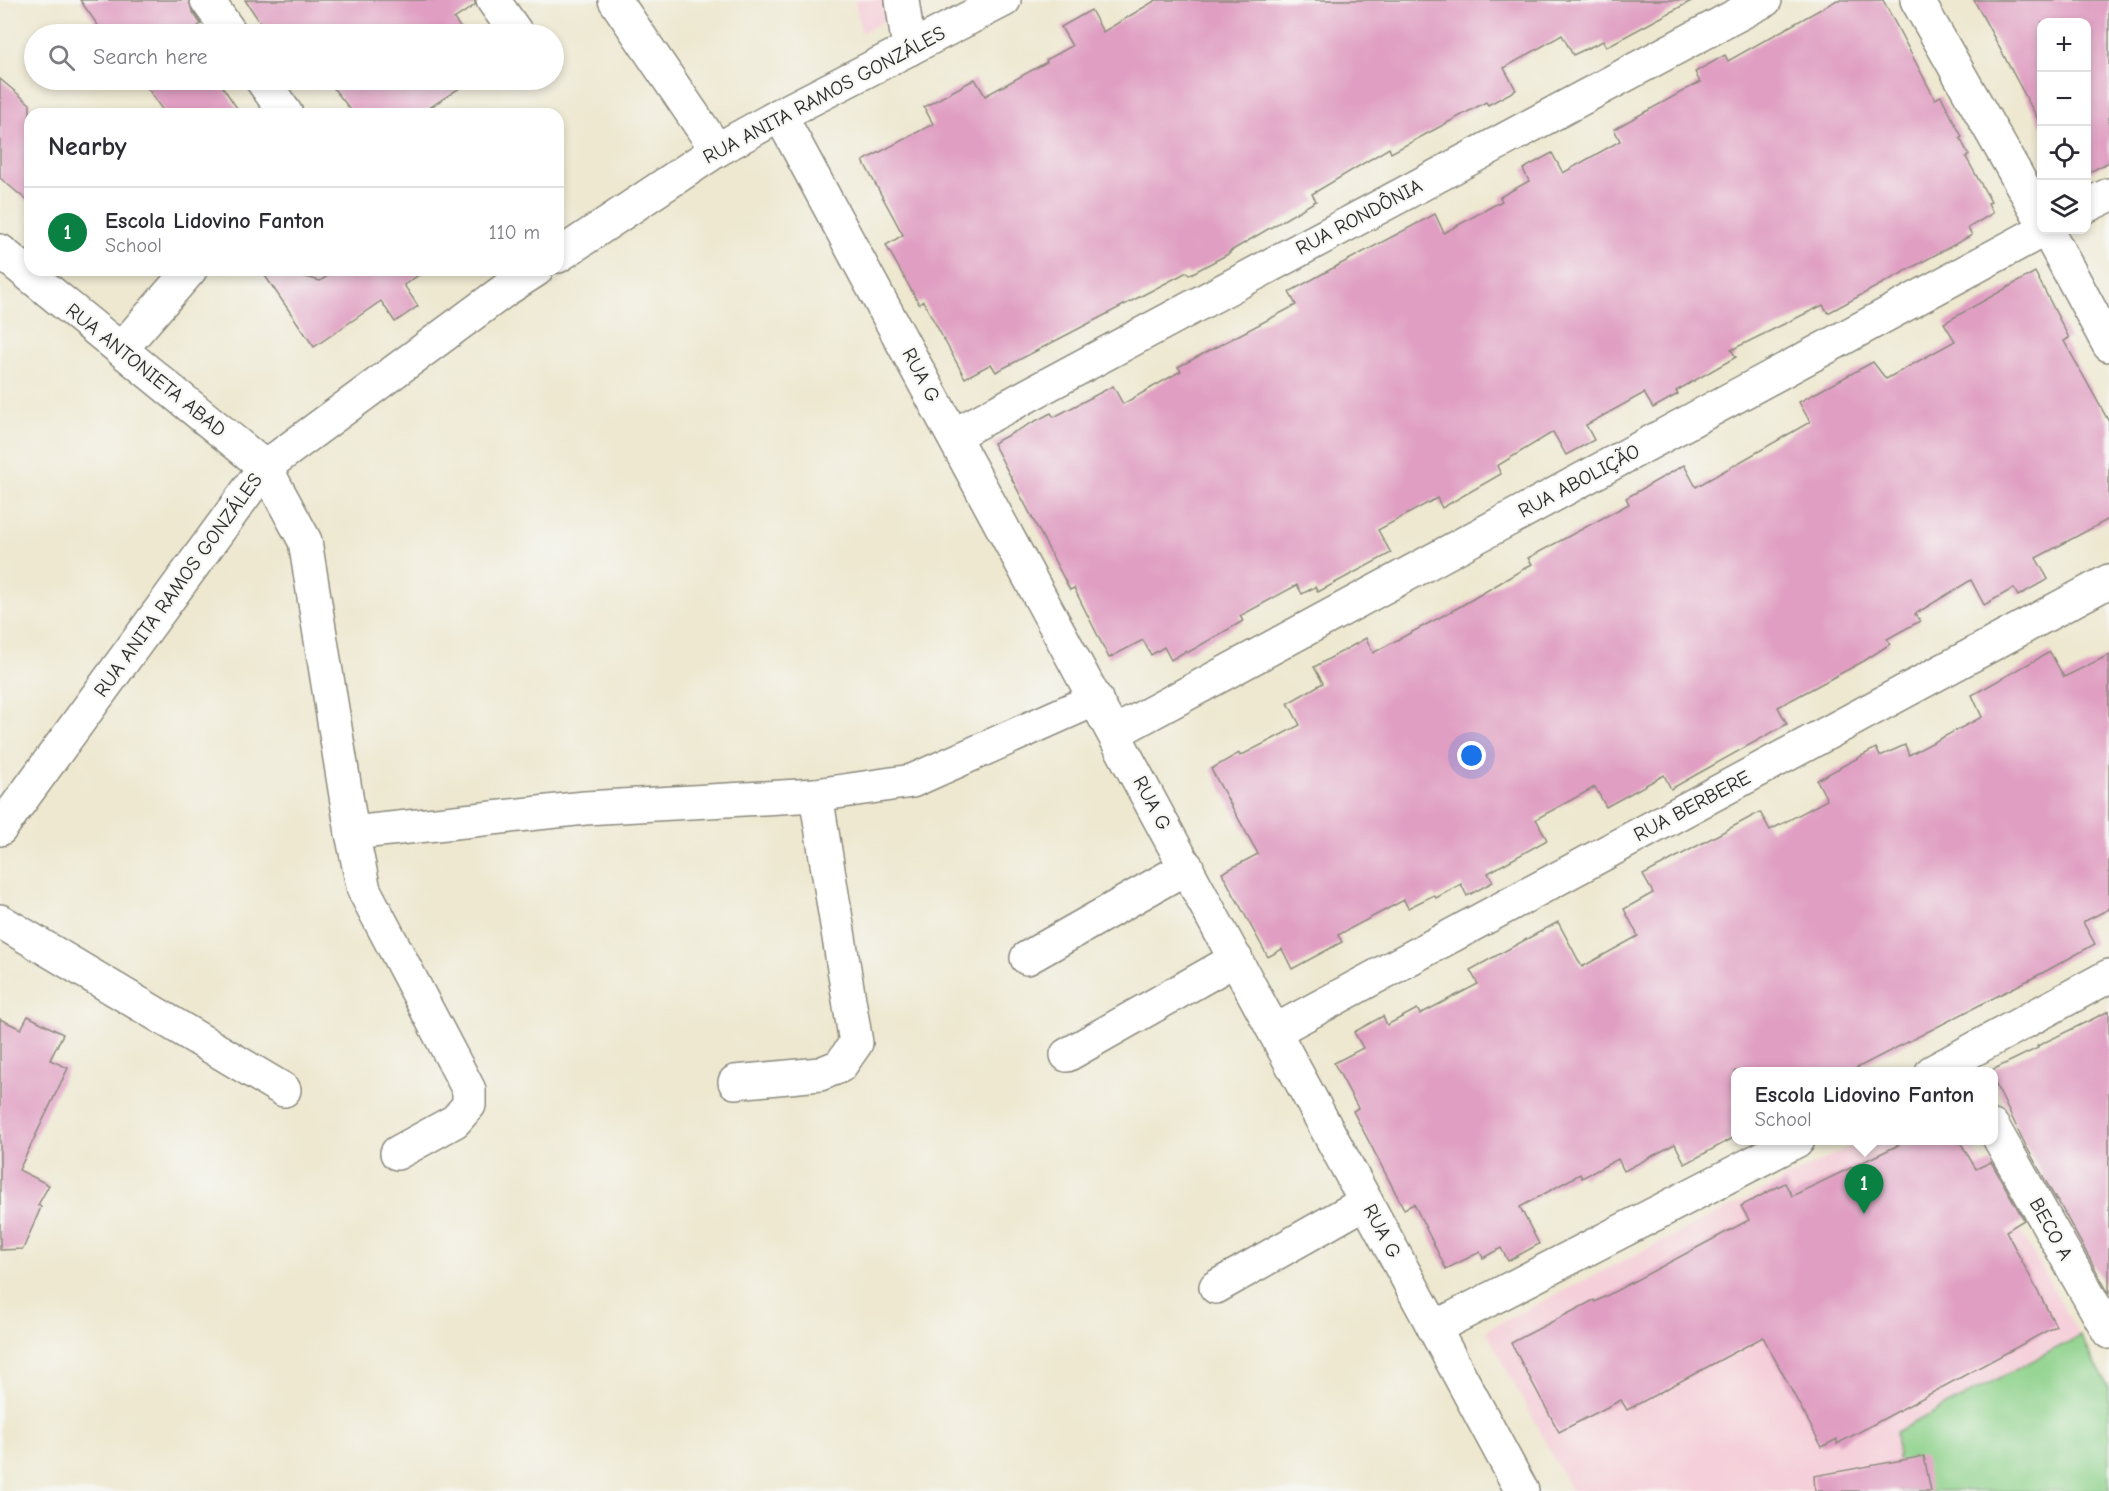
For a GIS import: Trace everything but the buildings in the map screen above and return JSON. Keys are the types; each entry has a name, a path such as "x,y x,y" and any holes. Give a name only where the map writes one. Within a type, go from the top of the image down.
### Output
{"street":[{"path":"207,0 224,24"},
{"path":"493,0 510,24"},
{"path":"615,0 717,150"},
{"path":"902,0 909,49"},
{"name":"RUA ANITA RAMOS GONZÁLES","path":"564,252 717,150 780,115 1004,0"},
{"name":"RUA RONDÔNIA","path":"954,435 1765,0"},
{"path":"1917,0 2037,211"},
{"path":"269,90 282,108"},
{"name":"RUA G","path":"780,115 1522,1491"},
{"path":"2091,204 2109,195"},
{"name":"RUA ABOLIÇÃO","path":"1114,733 2038,234"},
{"path":"2047,234 2109,345"},
{"name":"RUA ANTONIETA ABAD","path":"0,251 24,270"},
{"name":"RUA ANTONIETA ABAD","path":"31,276 265,467"},
{"path":"121,349 185,276"},
{"name":"RUA ANITA RAMOS GONZÁLES","path":"0,828 265,467 527,276"},
{"path":"265,467 305,541 352,832 364,890 469,1090 469,1105 455,1121 397,1154"},
{"name":"RUA BERBERE","path":"1275,1031 2109,580"},
{"path":"352,832 585,808 816,795 912,781 1096,699"},
{"path":"735,1082 820,1074 840,1066 856,1043 816,795"},
{"path":"1027,958 1187,867"},
{"path":"0,921 284,1090"},
{"path":"1067,1055 1236,959"},
{"path":"1952,1067 2109,976"},
{"name":"BECO A","path":"1998,1135 2109,1332"},
{"path":"1434,1328 1788,1145"},
{"path":"1216,1287 1366,1202"}],"shaded area":[{"path":"855,0 926,0 861,33"},
{"path":"1853,1145 1972,1145 2109,1388 2109,1491 1571,1491 1486,1330"}],"green space":[{"path":"2080,1336 2109,1388 2109,1491 1901,1491 1896,1432"}],"place":[{"name":"Escola Lidovino Fanton","path":"1864,1214"}]}
